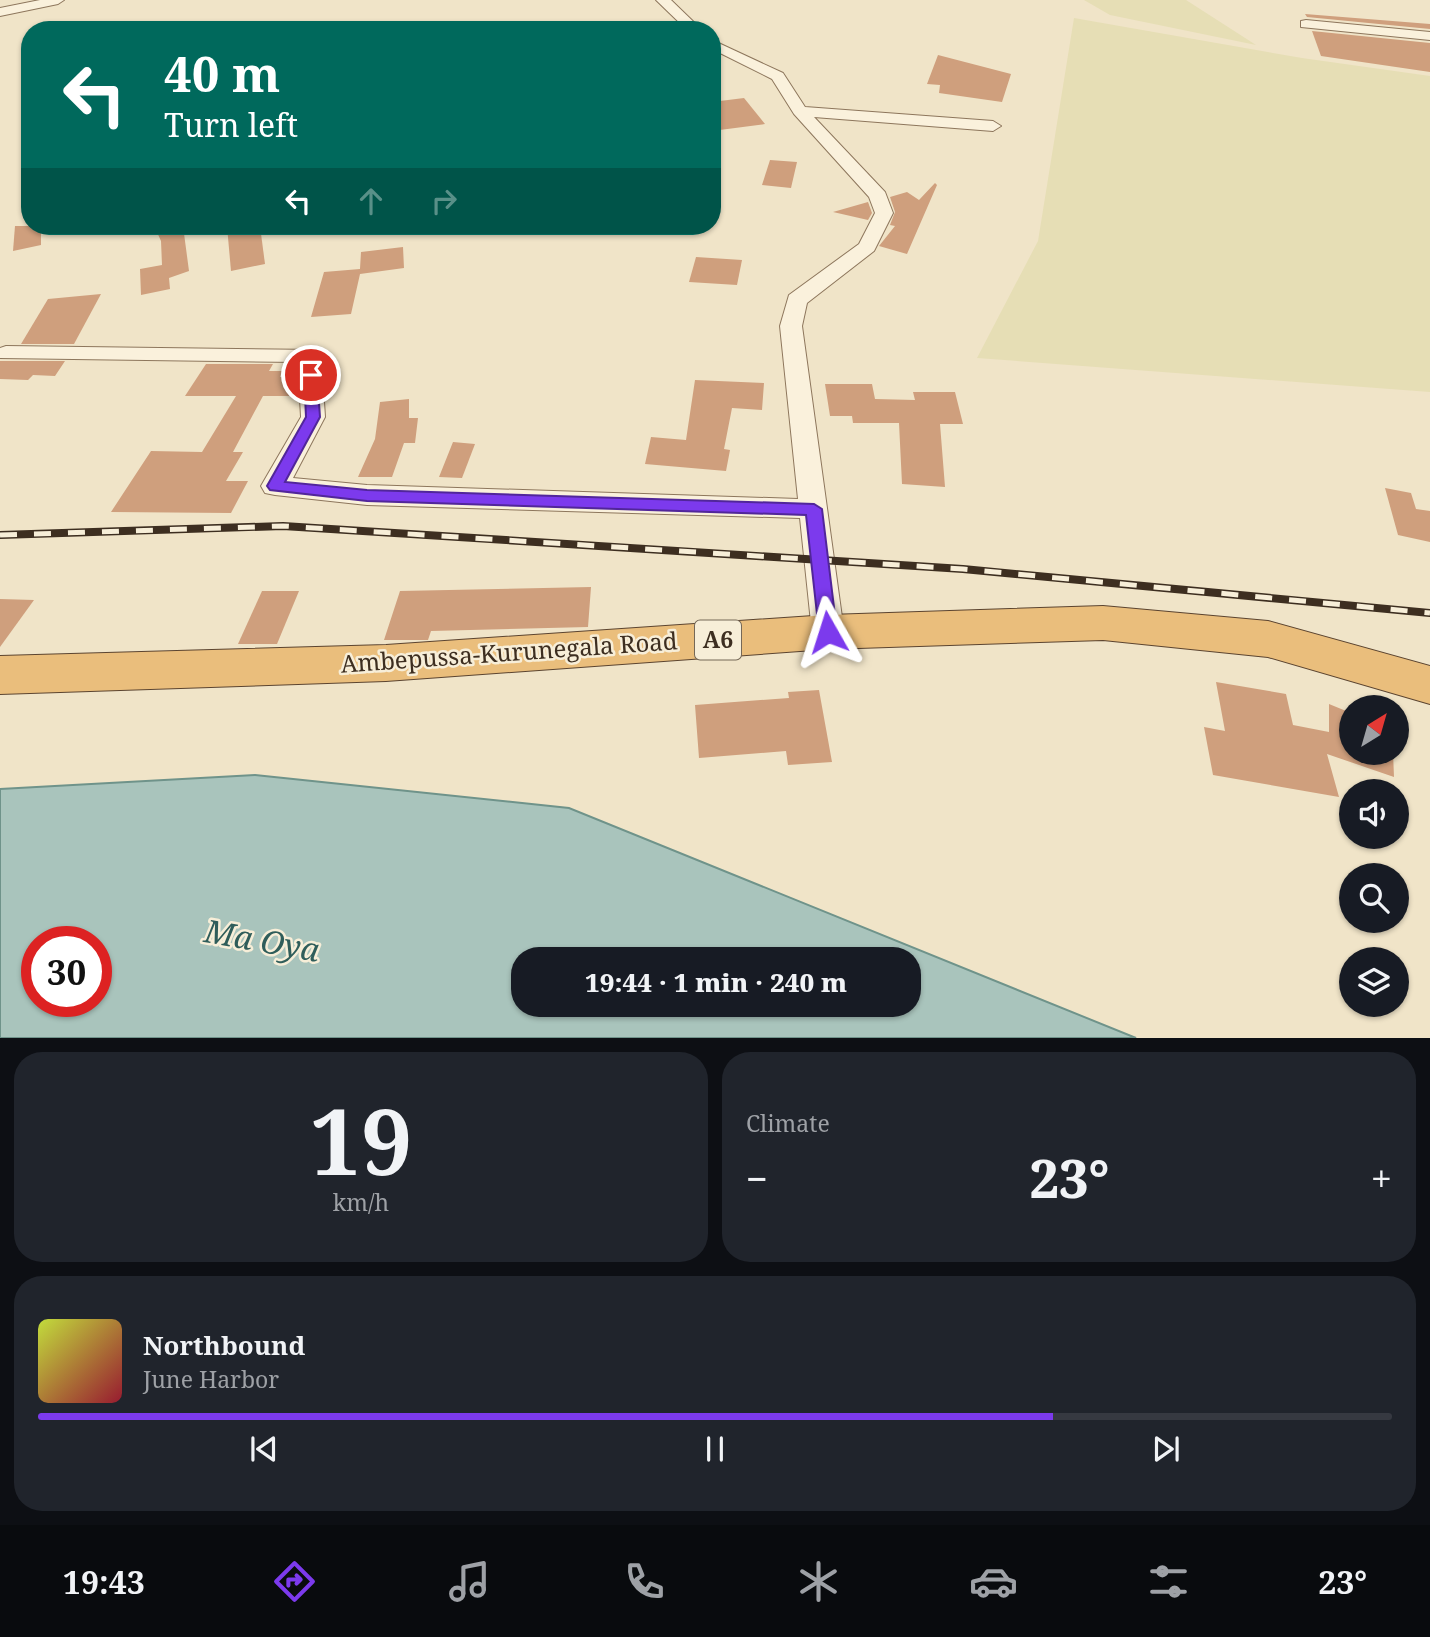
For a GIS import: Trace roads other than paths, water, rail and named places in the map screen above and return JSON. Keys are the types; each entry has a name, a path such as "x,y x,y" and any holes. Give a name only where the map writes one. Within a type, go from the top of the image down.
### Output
{"highway":[{"name":"Ambepussa-Kurunegala Road","path":"0,675 386,663 828,632 1103,623 1268,639 1430,685"}],"street":[{"path":"0,12 58,0"},
{"path":"662,0 674,6 678,16 684,21"},
{"path":"1306,24 1430,36"},
{"path":"1330,41 1336,27"},
{"path":"721,48 778,76 800,111 878,196 884,213 867,247 797,300 791,326 828,632"},
{"path":"800,111 993,126"},
{"path":"6,353 309,355 313,417 275,486 367,495 814,509"}],"water":[{"name":"Ma Oya","path":"255,775 569,808 912,947 511,947 511,1017 921,1017 921,951 1136,1038 0,1038 0,789"}],"railway":[{"path":"0,535 283,526 963,569 1430,613"}]}
